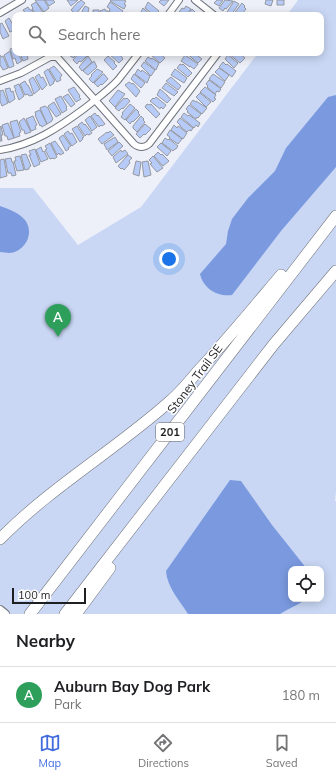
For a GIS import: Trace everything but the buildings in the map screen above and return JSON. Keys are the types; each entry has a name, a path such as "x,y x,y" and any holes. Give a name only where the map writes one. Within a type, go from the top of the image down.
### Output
{"highway":[{"name":"Stoney Trail SE","path":"30,614 336,216"},
{"path":"0,539 17,522 46,498 171,401 219,349 288,267 310,249"},
{"name":"201","path":"65,614 274,344 336,271"},
{"path":"76,614 119,555 128,533"}],"main road":[{"path":"0,610 5,614"}],"street":[{"path":"0,14 22,0"},
{"path":"170,12 179,0"},
{"path":"195,0 210,12"},
{"path":"0,150 26,144 44,136 71,118 118,80 137,56"},
{"path":"0,81 21,73 48,58 54,57 60,60 134,144 144,147 149,144 216,56"}],"shaded area":[{"path":"298,0 336,0 336,614 0,614 0,188 33,188 78,245 141,207 256,56 324,56 324,12 289,12"}],"water":[{"path":"336,95 336,167 281,231 232,295 221,295 216,293 207,287 200,274 226,244 232,219 248,198 275,171 286,148 328,97"},
{"path":"0,206 20,215 28,225 29,236 27,241 24,246 15,252 0,252"},
{"path":"230,480 241,481 272,525 305,566 288,566 288,602 302,602 280,614 188,614 174,594 166,571"}],"place":[{"name":"Auburn Bay Dog Park","path":"58,337"}]}
